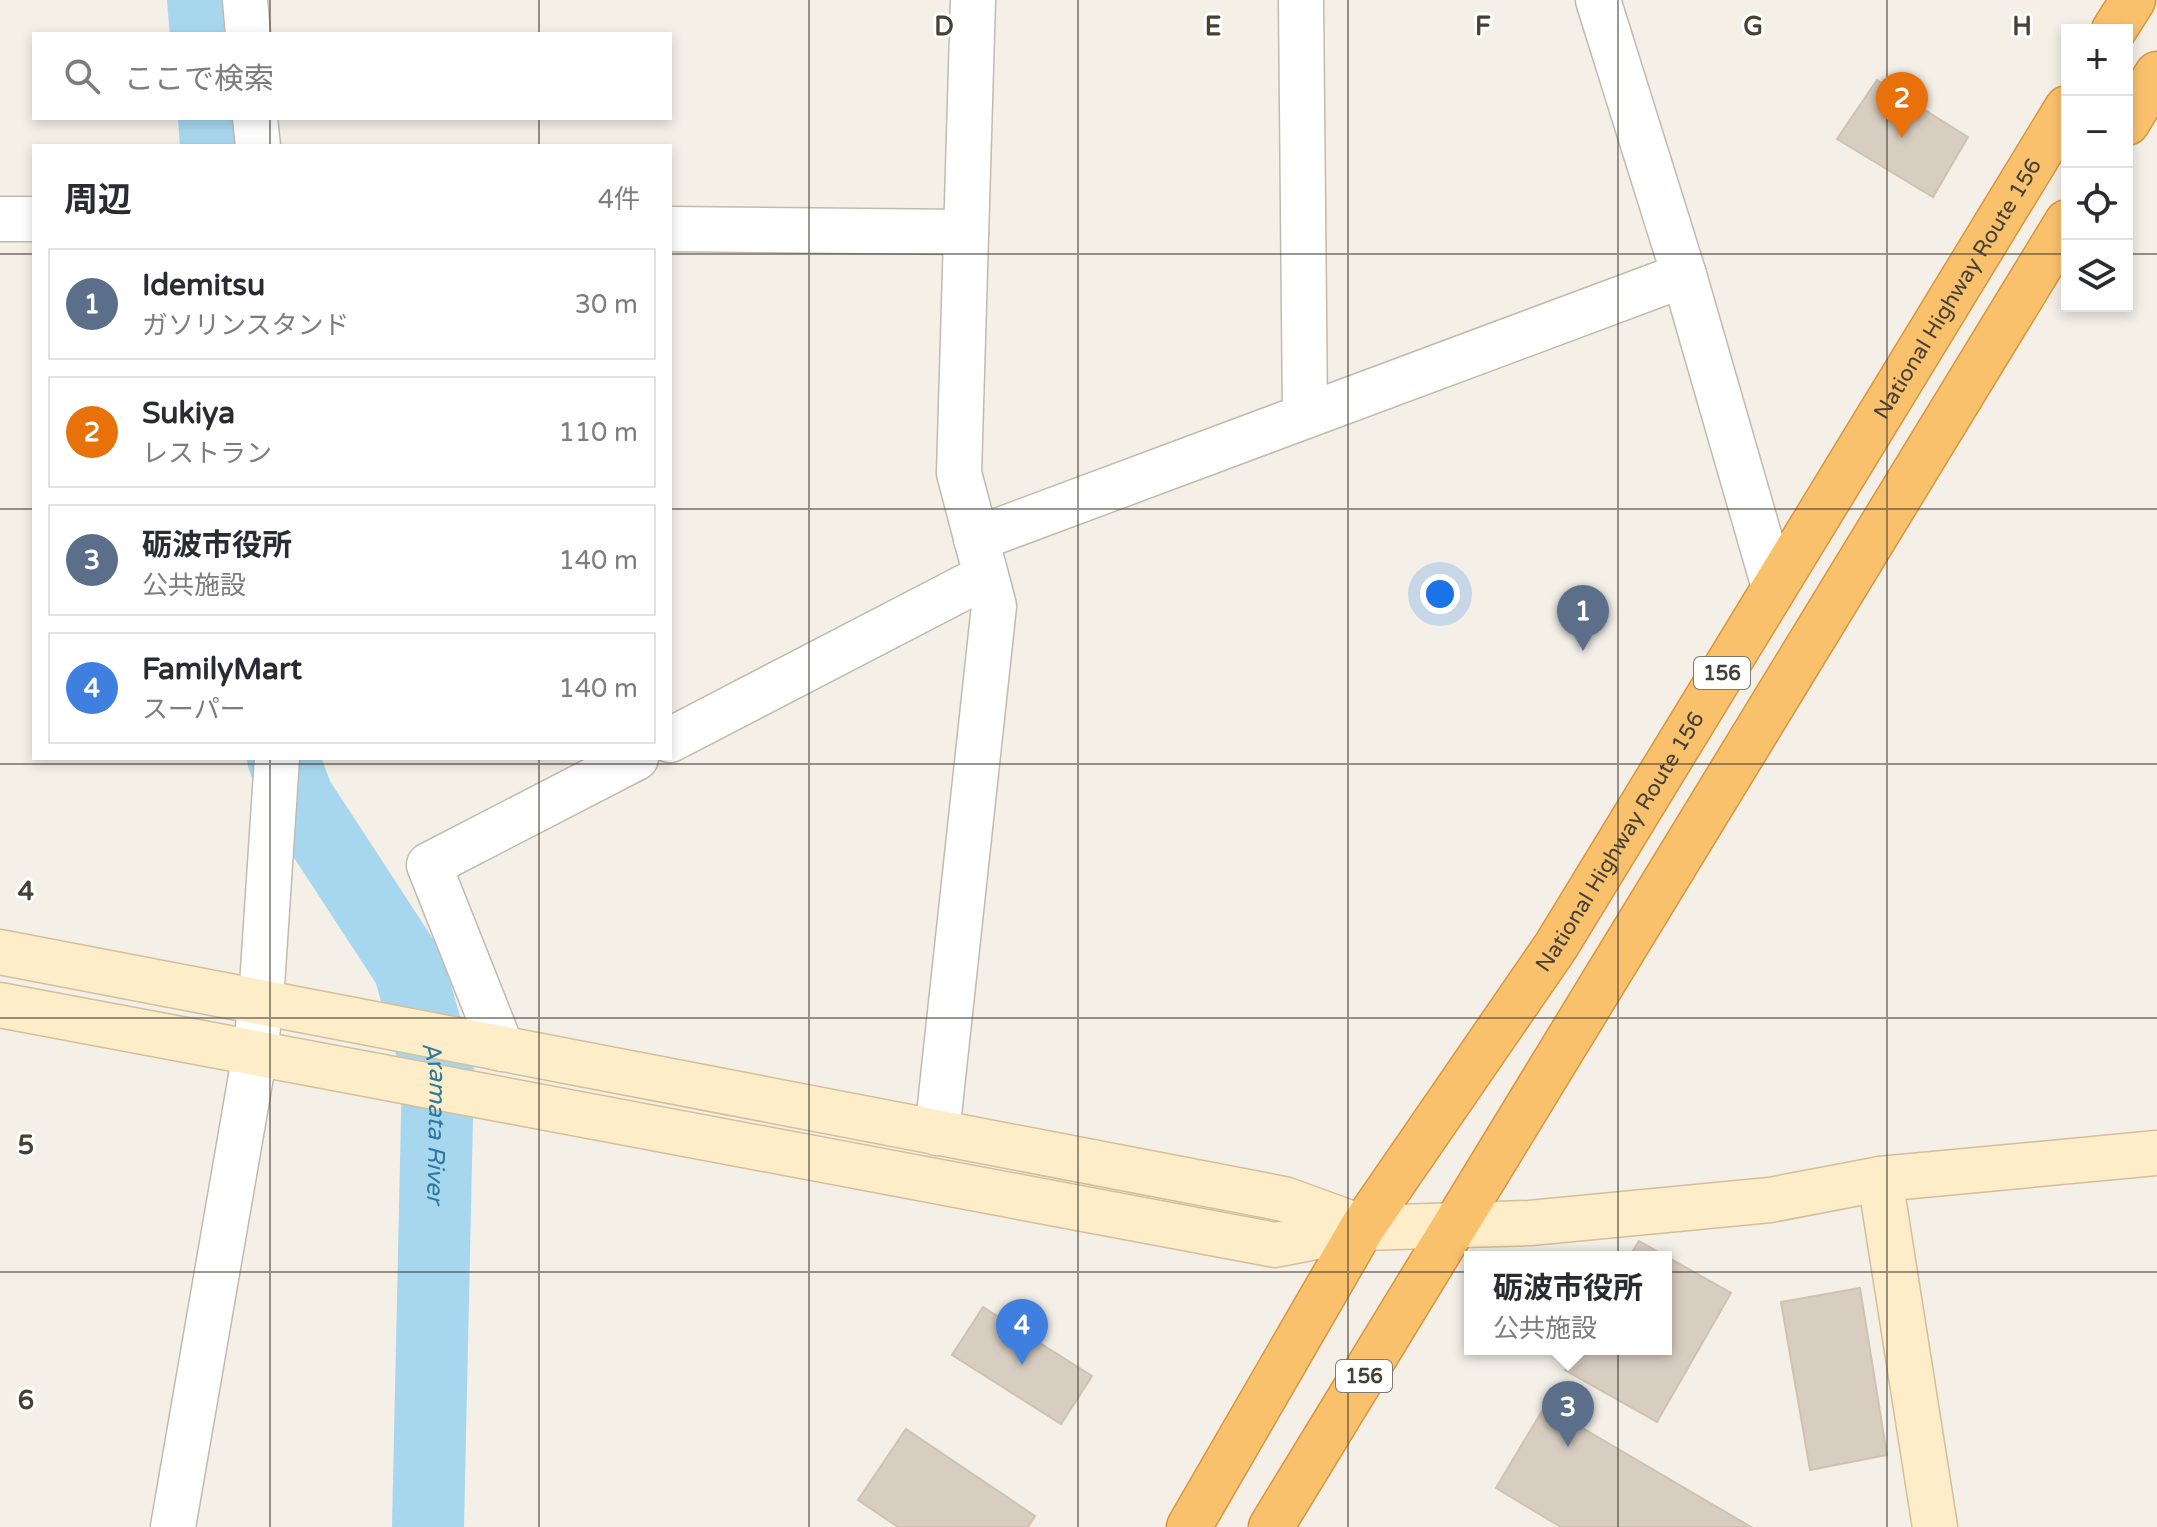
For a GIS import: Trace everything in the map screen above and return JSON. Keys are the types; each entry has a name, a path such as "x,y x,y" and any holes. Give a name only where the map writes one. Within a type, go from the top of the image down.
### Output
{"highway":[{"path":"2118,24 2133,0"},
{"path":"2133,113 2157,74"},
{"name":"National Highway Route 156","path":"1189,1527 1362,1228 1556,946 2061,118"},
{"name":"156","path":"1271,1527 2061,232"}],"street":[{"path":"245,0 248,32"},
{"path":"937,1133 994,606 959,473 973,0"},
{"path":"1301,0 1305,416"},
{"path":"1598,0 1684,275 1774,587"},
{"path":"255,120 258,144"},
{"path":"0,219 32,219"},
{"path":"672,229 966,232"},
{"path":"672,739 981,558 1305,416 1684,275"},
{"path":"173,1527 255,1053 277,760"},
{"path":"502,1049 429,865 632,760"},
{"path":"0,952 1284,1199 1362,1228"},
{"path":"0,1005 1275,1245 1362,1228 1530,1223 1770,1200 1880,1179 2157,1153"},
{"path":"1880,1179 1935,1527"}],"building":[{"path":"1877,80 1968,137 1933,197 1837,139"},
{"path":"1639,1241 1657,1251 1633,1251"},
{"path":"1672,1260 1731,1293 1657,1422 1565,1370 1574,1355 1672,1355"},
{"path":"1860,1288 1887,1455 1810,1470 1781,1302"},
{"path":"983,1307 1092,1376 1061,1424 952,1355"},
{"path":"1545,1406 1751,1527 1561,1527 1549,1520 1496,1488"},
{"path":"906,1429 1035,1516 1028,1527 898,1527 858,1500"}],"waterway":[{"name":"Aramata River","path":"203,0 206,32"},
{"name":"Aramata River","path":"214,120 216,144"},
{"name":"Aramata River","path":"284,760 298,798 409,968 438,1071 428,1527"}],"place":[{"name":"Sukiya","path":"1902,138"},
{"name":"Idemitsu","path":"1583,651"},
{"name":"FamilyMart","path":"1022,1365"},
{"name":"砺波市役所","path":"1568,1447"}]}
